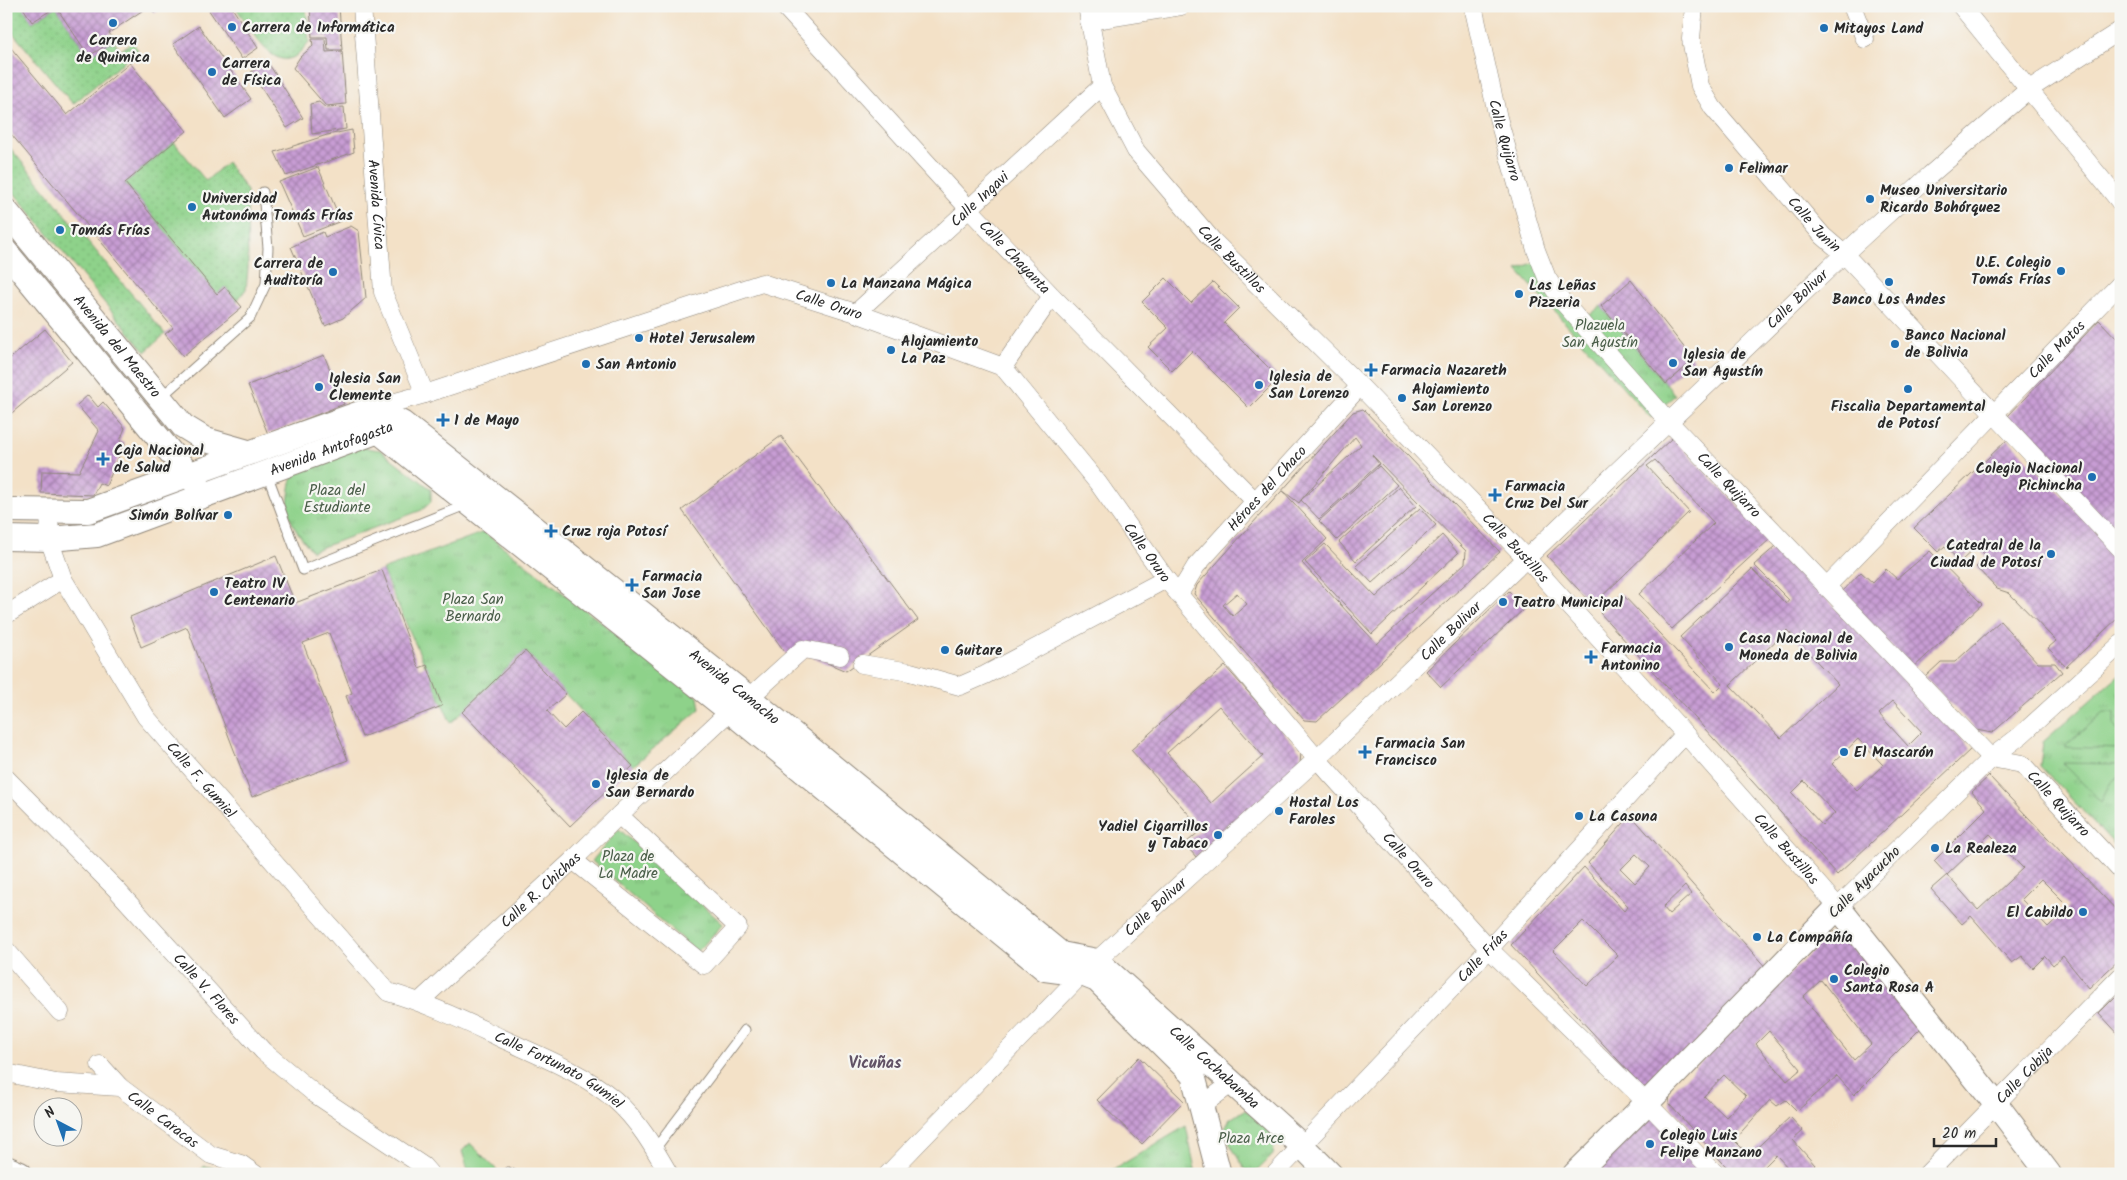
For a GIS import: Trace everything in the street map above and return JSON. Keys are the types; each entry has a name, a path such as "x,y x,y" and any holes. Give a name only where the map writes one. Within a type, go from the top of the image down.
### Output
{"main road":[{"name":"Avenida del Maestro","path":"6,210 184,426 206,440 248,452"},
{"name":"Avenida del Maestro","path":"6,252 205,494"},
{"name":"Avenida Antofagasta","path":"6,538 49,539 97,535 266,472 375,419"},
{"name":"Avenida Antofagasta","path":"6,510 88,511 248,452 375,419 402,423"},
{"name":"Avenida Camacho","path":"375,419 470,504 730,711 1045,969 1089,967"},
{"name":"Avenida Camacho","path":"402,423 749,698 1061,954 1089,967"},
{"name":"Calle Ayacucho","path":"1575,1174 1838,907"},
{"name":"Calle Bustillos","path":"1838,907 1996,1104 2049,1174"},
{"name":"Calle Cochabamba","path":"1089,967 1232,1083 1330,1174"},
{"name":"Calle Cochabamba","path":"1089,967 1097,980 1193,1074 1216,1172"},
{"path":"6,1168 20,1174"}],"street":[{"name":"Avenida Cívica","path":"362,6 383,292 425,394"},
{"name":"Calle Chayanta","path":"784,6 969,209 1052,296 1254,500"},
{"path":"1088,14 1181,6"},
{"name":"Calle Quijarro","path":"1472,6 1498,118 1536,250 1548,278 1562,301 1668,422 1990,758 2022,764 2121,871"},
{"name":"Calle Junin","path":"1694,6 1691,39 1700,86 1713,108 1823,236 1844,254 2121,549"},
{"path":"1852,6 1865,39"},
{"path":"1961,6 2121,203"},
{"name":"Calle Bustillos","path":"1088,14 1102,86 1136,151 1213,241 1360,386 1527,559 1838,907"},
{"name":"Calle Bolivar","path":"888,1174 1089,967 1317,759 1844,254 1930,175 2028,90 2121,30"},
{"name":"Calle Ingavi","path":"856,313 1102,86"},
{"name":"Calle Oruro","path":"425,394 762,283 856,313 1003,367 1098,483 1166,579 1317,759 1488,949 1647,1103 1716,1174"},
{"name":"Calle Matos","path":"1826,587 2121,284"},
{"path":"1003,367 1052,296"},
{"name":"Héroes del Chaco","path":"1179,594 1196,566 1254,500 1360,386"},
{"name":"Avenida Antofagasta","path":"375,419 425,394"},
{"name":"Avenida Antofagasta","path":"402,423 425,394"},
{"name":"Calle F. Gumiel","path":"50,511 49,539 63,580 146,717 388,992 420,1001"},
{"path":"862,664 910,672 960,686 985,675 1166,579"},
{"path":"6,615 63,580"},
{"name":"Calle Ayacucho","path":"1838,907 1990,758 2021,735 2121,644"},
{"name":"Calle R. Chichas","path":"420,1001 573,860 730,711 749,698 803,649 840,656"},
{"name":"Calle Frías","path":"1275,1174 1488,949 1685,734"},
{"name":"Calle V. Flores","path":"6,778 116,889 263,1051 315,1094 423,1166 430,1174"},
{"path":"573,860 704,965 738,927 619,815"},
{"path":"6,950 60,1012"},
{"name":"Calle Cobija","path":"1927,1174 2121,976"},
{"name":"Calle Fortunato Gumiel","path":"420,1001 565,1067 614,1100 631,1117 655,1149 670,1174"},
{"path":"100,1065 120,1087"},
{"name":"Calle Caracas","path":"6,1074 56,1083 120,1087 210,1155 241,1164 255,1174"},
{"path":"1201,1106 1232,1083"}],"lane":[{"path":"160,398 250,318 266,284 268,248 263,192"},
{"path":"266,472 303,570 470,504"},
{"path":"655,1149 745,1030"}],"green space":[{"path":"6,6 22,6 33,22 56,7 89,56 114,40 120,51 132,42 138,50 73,104 6,25"},
{"path":"235,6 306,6 309,42 292,58 283,59 275,56 266,50 251,32"},
{"path":"174,142 206,181 227,162 247,191 248,269 246,289 237,301 225,287 217,294 125,183"},
{"path":"6,143 165,334 145,352 6,183"},
{"name":"Plazuela San Agustín","path":"1544,258 1568,297 1586,318 1601,306 1675,395 1651,418 1517,270"},
{"name":"Plaza del Estudiante","path":"360,447 380,450 431,489 431,502 422,510 312,551 292,522 289,514 288,506 293,472"},
{"name":"Plaza San Bernardo","path":"484,532 698,697 700,709 633,766 525,651 451,723 382,570"},
{"path":"2121,673 2121,851 2040,766 2043,742"},
{"path":"2104,712 2114,712 2114,726 2121,734 2121,749 2064,747"},
{"path":"2063,763 2121,764 2121,775 2111,782 2101,802"},
{"name":"Plaza de La Madre","path":"619,829 723,924 697,952 592,861"},
{"name":"Plaza Arce","path":"1245,1110 1275,1132 1273,1155 1255,1173 1245,1170 1223,1132 1230,1119"},
{"path":"1186,1126 1196,1174 1106,1174"},
{"path":"470,1143 501,1174 469,1174 462,1151"},
{"path":"204,1166 225,1170 230,1174 197,1174"}],"building":[{"path":"22,6 149,6 109,33 114,40 89,56 56,7 32,22"},
{"name":"Carrera de Quimica","path":"150,6 165,6 154,13"},
{"name":"Carrera de Informática","path":"206,6 231,6 258,48 242,59"},
{"path":"310,6 339,6 342,50 328,50 327,37 312,37"},
{"name":"Carrera de Física","path":"199,26 251,99 225,118 173,44"},
{"path":"312,39 325,39 326,52 342,51 346,104 326,106 293,68 300,57 313,46"},
{"path":"6,42 67,115 130,63 187,131 125,183 217,294 225,287 242,307 183,356 165,334 173,328 6,128"},
{"path":"267,61 303,118 287,128 251,72"},
{"path":"319,102 326,108 344,107 346,129 312,134 310,104"},
{"path":"352,130 354,152 286,176 275,152 327,135"},
{"path":"318,167 341,221 303,236 279,182"},
{"name":"Carrera de Auditoría","path":"351,226 359,231 366,298 343,318 325,326 291,247 323,232 325,237"},
{"path":"1166,278 1191,303 1213,282 1239,308 1224,323 1279,378 1249,408 1192,351 1172,371 1148,347 1168,328 1142,302"},
{"path":"1631,280 1694,360 1666,384 1601,306"},
{"name":"Colegio Nacional Pichincha","path":"2099,320 2121,343 2121,475 2119,477 2121,479 2121,538 2007,417"},
{"path":"45,329 72,362 6,418 6,362"},
{"path":"324,355 344,404 268,434 248,385"},
{"path":"88,395 98,407 103,402 125,428 120,441 125,443 106,486 99,483 93,495 41,493 42,471 79,472 99,431 77,405"},
{"path":"1363,409 1500,552 1317,721 1304,720 1194,594 1197,585 1282,490 1353,412","holes":["1355,437 1361,445 1301,500","1372,455 1466,551 1465,563 1377,644 1302,563 1327,539 1282,490 1299,503 1301,500 1319,519 1379,464","1237,593 1247,604 1233,616 1223,605"]},
{"path":"781,436 918,620 846,671 808,655 795,666 682,510"},
{"path":"1672,438 1770,539 1672,629 1639,594 1714,523 1655,460 1647,466 1689,512 1593,605 1547,556"},
{"name":"Catedral de la Ciudad de Potosí","path":"2008,439 2121,557 2121,615 2066,667 2048,648 2056,641 2009,593 1997,589 1976,567 1987,557 1977,546 1960,562 1945,546 1938,552 1914,528"},
{"path":"1379,466 1397,485 1337,540 1319,521"},
{"path":"1399,487 1416,506 1356,561 1339,542"},
{"path":"1420,508 1436,525 1372,583 1356,566"},
{"path":"1442,535 1458,553 1372,634 1305,562 1325,544 1376,597"},
{"name":"Casa Nacional de Moneda de Bolivia","path":"1776,546 1971,749 1837,875 1600,613 1622,594 1715,692 1723,684 1680,637 1752,569 1786,604 1789,600 1754,565","holes":["1787,630 1838,684 1781,738 1730,685","1893,701 1922,732 1908,746 1879,714","1858,739 1883,765 1857,790 1832,764","1804,781 1835,813 1822,825 1792,793"]},
{"path":"1930,551 1982,604 1912,669 1841,593 1861,572 1873,583 1886,569 1897,579"},
{"path":"276,556 295,603 382,570 419,668 427,665 442,706 362,737 346,696 352,693 329,633 303,643 348,760 252,797 187,627 141,647 130,617"},
{"path":"1509,591 1525,608 1441,687 1426,671"},
{"path":"2000,621 2038,663 2055,663 2062,672 1992,733 1976,730 1925,677 1941,662 1955,662"},
{"path":"525,651 566,694 547,711 564,729 581,712 633,766 570,826 462,712"},
{"path":"1225,666 1301,752 1300,764 1196,857 1185,844 1202,829 1131,750","holes":["1219,706 1263,756 1211,803 1167,753"]},
{"path":"1989,776 2121,915 2121,958 2089,988 2063,956 2053,965 2045,956 2033,968 2022,956 2012,963 1971,916 1962,924 1931,889 1947,875 1934,861 1986,809 1972,792","holes":["1990,834 2023,868 1978,910 1947,875","2041,879 2069,907 2048,927 2021,899"]},
{"path":"1631,815 1768,970 1653,1087 1643,1087 1511,945 1584,867 1624,911 1628,906 1588,863","holes":["1636,854 1650,867 1635,883 1621,869","1685,886 1691,894 1669,914 1663,907","1583,921 1618,956 1587,986 1553,951"]},
{"name":"Colegio Santa Rosa A","path":"1845,929 1921,1028 1854,1095 1837,1076 1797,1111 1786,1100 1777,1106 1770,1100 1734,1140 1749,1155 1790,1117 1803,1131 1793,1140 1815,1165 1809,1171 1812,1174 1788,1174 1791,1171 1776,1155 1763,1168 1768,1174 1733,1174 1669,1104 1670,1093 1833,931","holes":["1821,980 1871,1044 1854,1060 1803,997","1769,1031 1801,1069 1787,1081 1756,1044","1724,1075 1746,1096 1726,1117 1704,1096"]},
{"path":"2121,991 2121,1037 2099,1013"},
{"path":"1139,1057 1184,1101 1142,1144 1097,1100"},
{"name":"Colegio Luis Felipe Manzano","path":"1651,1113 1709,1174 1590,1174"}],"place":[{"name":"Carrera de Quimica","path":"113,23"},
{"name":"Carrera de Informática","path":"232,27"},
{"name":"Mitayos Land","path":"1824,28"},
{"name":"Carrera de Física","path":"212,72"},
{"name":"Felimar","path":"1729,168"},
{"name":"Museo Universitario Ricardo Bohórquez","path":"1870,199"},
{"name":"Universidad Autonóma Tomás Frías","path":"192,207"},
{"name":"Tomás Frías","path":"60,230"},
{"name":"U.E. Colegio Tomás Frías","path":"2061,271"},
{"name":"Carrera de Auditoría","path":"333,272"},
{"name":"Banco Los Andes","path":"1889,282"},
{"name":"La Manzana Mágica","path":"831,283"},
{"name":"Las Leñas Pizzeria","path":"1519,294"},
{"name":"Hotel Jerusalem","path":"639,338"},
{"name":"Banco Nacional de Bolivia","path":"1895,344"},
{"name":"Alojamiento La Paz","path":"891,350"},
{"name":"Iglesia de San Agustín","path":"1673,363"},
{"name":"San Antonio","path":"586,364"},
{"name":"Farmacia Nazareth","path":"1371,370"},
{"name":"Iglesia de San Lorenzo","path":"1259,385"},
{"name":"Iglesia San Clemente","path":"319,387"},
{"name":"Fiscalia Departamental de Potosí","path":"1908,389"},
{"name":"Alojamiento San Lorenzo","path":"1402,398"},
{"name":"1 de Mayo","path":"443,420"},
{"name":"Caja Nacional de Salud","path":"103,459"},
{"name":"Colegio Nacional Pichincha","path":"2092,477"},
{"name":"Farmacia Cruz Del Sur","path":"1495,495"},
{"name":"Simón Bolívar","path":"228,515"},
{"name":"Cruz roja Potosí","path":"551,531"},
{"name":"Catedral de la Ciudad de Potosí","path":"2051,554"},
{"name":"Farmacia San Jose","path":"632,585"},
{"name":"Teatro IV Centenario","path":"214,592"},
{"name":"Teatro Municipal","path":"1503,602"},
{"name":"Casa Nacional de Moneda de Bolivia","path":"1729,647"},
{"name":"Guitare","path":"945,650"},
{"name":"Farmacia Antonino","path":"1591,657"},
{"name":"Farmacia San Francisco","path":"1365,752"},
{"name":"El Mascarón","path":"1844,752"},
{"name":"Iglesia de San Bernardo","path":"596,784"},
{"name":"Hostal Los Faroles","path":"1279,811"},
{"name":"La Casona","path":"1579,816"},
{"name":"Yadiel Cigarrillos y Tabaco","path":"1218,835"},
{"name":"La Realeza","path":"1935,848"},
{"name":"El Cabildo","path":"2083,912"},
{"name":"La Compañía","path":"1757,937"},
{"name":"Colegio Santa Rosa A","path":"1834,979"},
{"name":"Colegio Luis Felipe Manzano","path":"1650,1144"}],"district":[{"name":"Vicuñas","path":"875,1062"}]}
